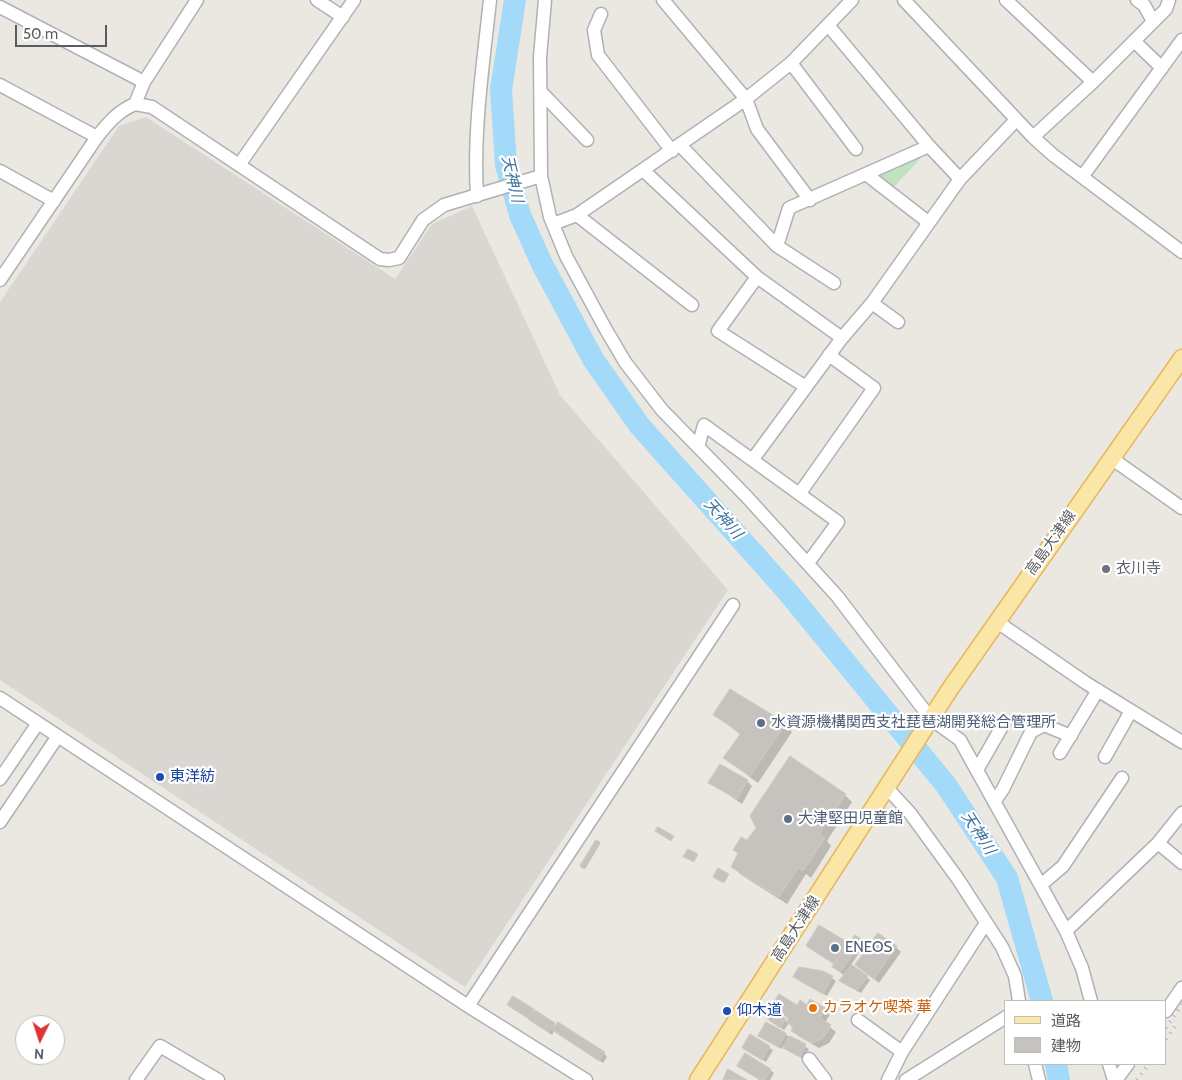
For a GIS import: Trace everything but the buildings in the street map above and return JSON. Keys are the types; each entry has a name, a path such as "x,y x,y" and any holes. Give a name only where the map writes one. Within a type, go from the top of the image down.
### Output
{"main road":[{"name":"高島大津線","path":"928,724 996,621 1182,358"},
{"path":"891,783 928,724"},
{"name":"高島大津線","path":"698,1080 891,783"}],"street":[{"path":"135,104 144,82 197,0"},
{"path":"317,0 343,17"},
{"path":"240,165 354,0"},
{"path":"483,194 476,173 480,96 490,0"},
{"path":"545,0 540,57 541,92 537,177 566,256 625,362 662,410 837,596 928,724 960,740 1042,884 1066,931 1082,968 1091,1000"},
{"path":"663,0 746,99 757,129 810,200"},
{"path":"553,224 577,215 746,99 791,63 852,0"},
{"path":"904,0 1033,137 1082,177 1182,252"},
{"path":"1006,0 1093,82"},
{"path":"1137,0 1144,5 1153,21"},
{"path":"1033,137 1093,82 1166,9 1169,0"},
{"path":"0,7 144,82"},
{"path":"601,14 594,30 598,55 676,148 777,246 834,283"},
{"path":"828,25 929,146 960,179"},
{"path":"1082,177 1182,40"},
{"path":"1134,41 1162,68"},
{"path":"791,63 856,149"},
{"path":"0,85 97,137"},
{"path":"541,92 587,140"},
{"path":"0,280 97,137 112,119 126,108 135,104 152,107 380,259 399,258 423,220 431,212 444,205 537,177"},
{"path":"753,459 829,355 872,303 960,179 1016,120"},
{"path":"777,246 789,208 929,146"},
{"path":"643,170 758,277 842,338"},
{"path":"0,171 54,201"},
{"path":"866,174 928,222"},
{"path":"577,215 692,304"},
{"path":"758,277 718,331 806,387"},
{"path":"872,303 898,322"},
{"path":"800,493 874,388 829,355"},
{"path":"698,447 704,425 838,522 808,563"},
{"path":"1111,458 1182,508"},
{"path":"468,1006 733,605"},
{"path":"996,621 1098,690 1182,742"},
{"path":"1060,753 1098,690"},
{"path":"0,698 468,1006 586,1080"},
{"path":"1105,756 1131,711"},
{"path":"0,779 38,722"},
{"path":"977,770 1004,723"},
{"path":"994,802 1031,732 1044,725 1071,736"},
{"path":"0,822 58,736"},
{"path":"1042,884 1063,866 1122,778"},
{"path":"891,783 1002,947 1015,976 1019,1000"},
{"path":"1066,931 1158,843 1182,813"},
{"path":"1158,843 1182,863"},
{"path":"888,1080 902,1052 986,923"},
{"path":"1167,1010 1182,988"},
{"path":"910,1079 1004,1018"},
{"path":"858,1020 902,1052"},
{"path":"136,1080 160,1046 218,1080"},
{"path":"809,1058 825,1080"},
{"path":"1035,1065 1039,1080"},
{"path":"1109,1065 1115,1080"},
{"path":"1115,1080 1127,1065"}],"shaded area":[{"path":"146,117 395,279 432,224 472,206 560,395 728,590 465,987 0,680 0,302 119,126"}],"green space":[{"path":"928,150 893,188 874,175"}],"waterway":[{"name":"天神川","path":"515,0 501,90 506,165 520,215 542,264 593,359 639,425 787,591 946,785 1007,878 1042,1000"},
{"name":"天神川","path":"1056,1065 1059,1080"}],"railway":[{"path":"1167,1026 1182,1004"},
{"path":"1167,1038 1178,1023"},
{"path":"1137,1080 1148,1065"}],"place":[{"name":"衣川寺","path":"1106,569"},
{"name":"水資源機構関西支社琵琶湖開発総合管理所","path":"761,723"},
{"name":"東洋紡","path":"160,777"},
{"name":"大津堅田児童館","path":"788,819"},
{"name":"ENEOS","path":"835,948"},
{"name":"カラオケ喫茶 華","path":"813,1008"},
{"name":"仰木道","path":"727,1011"}]}
